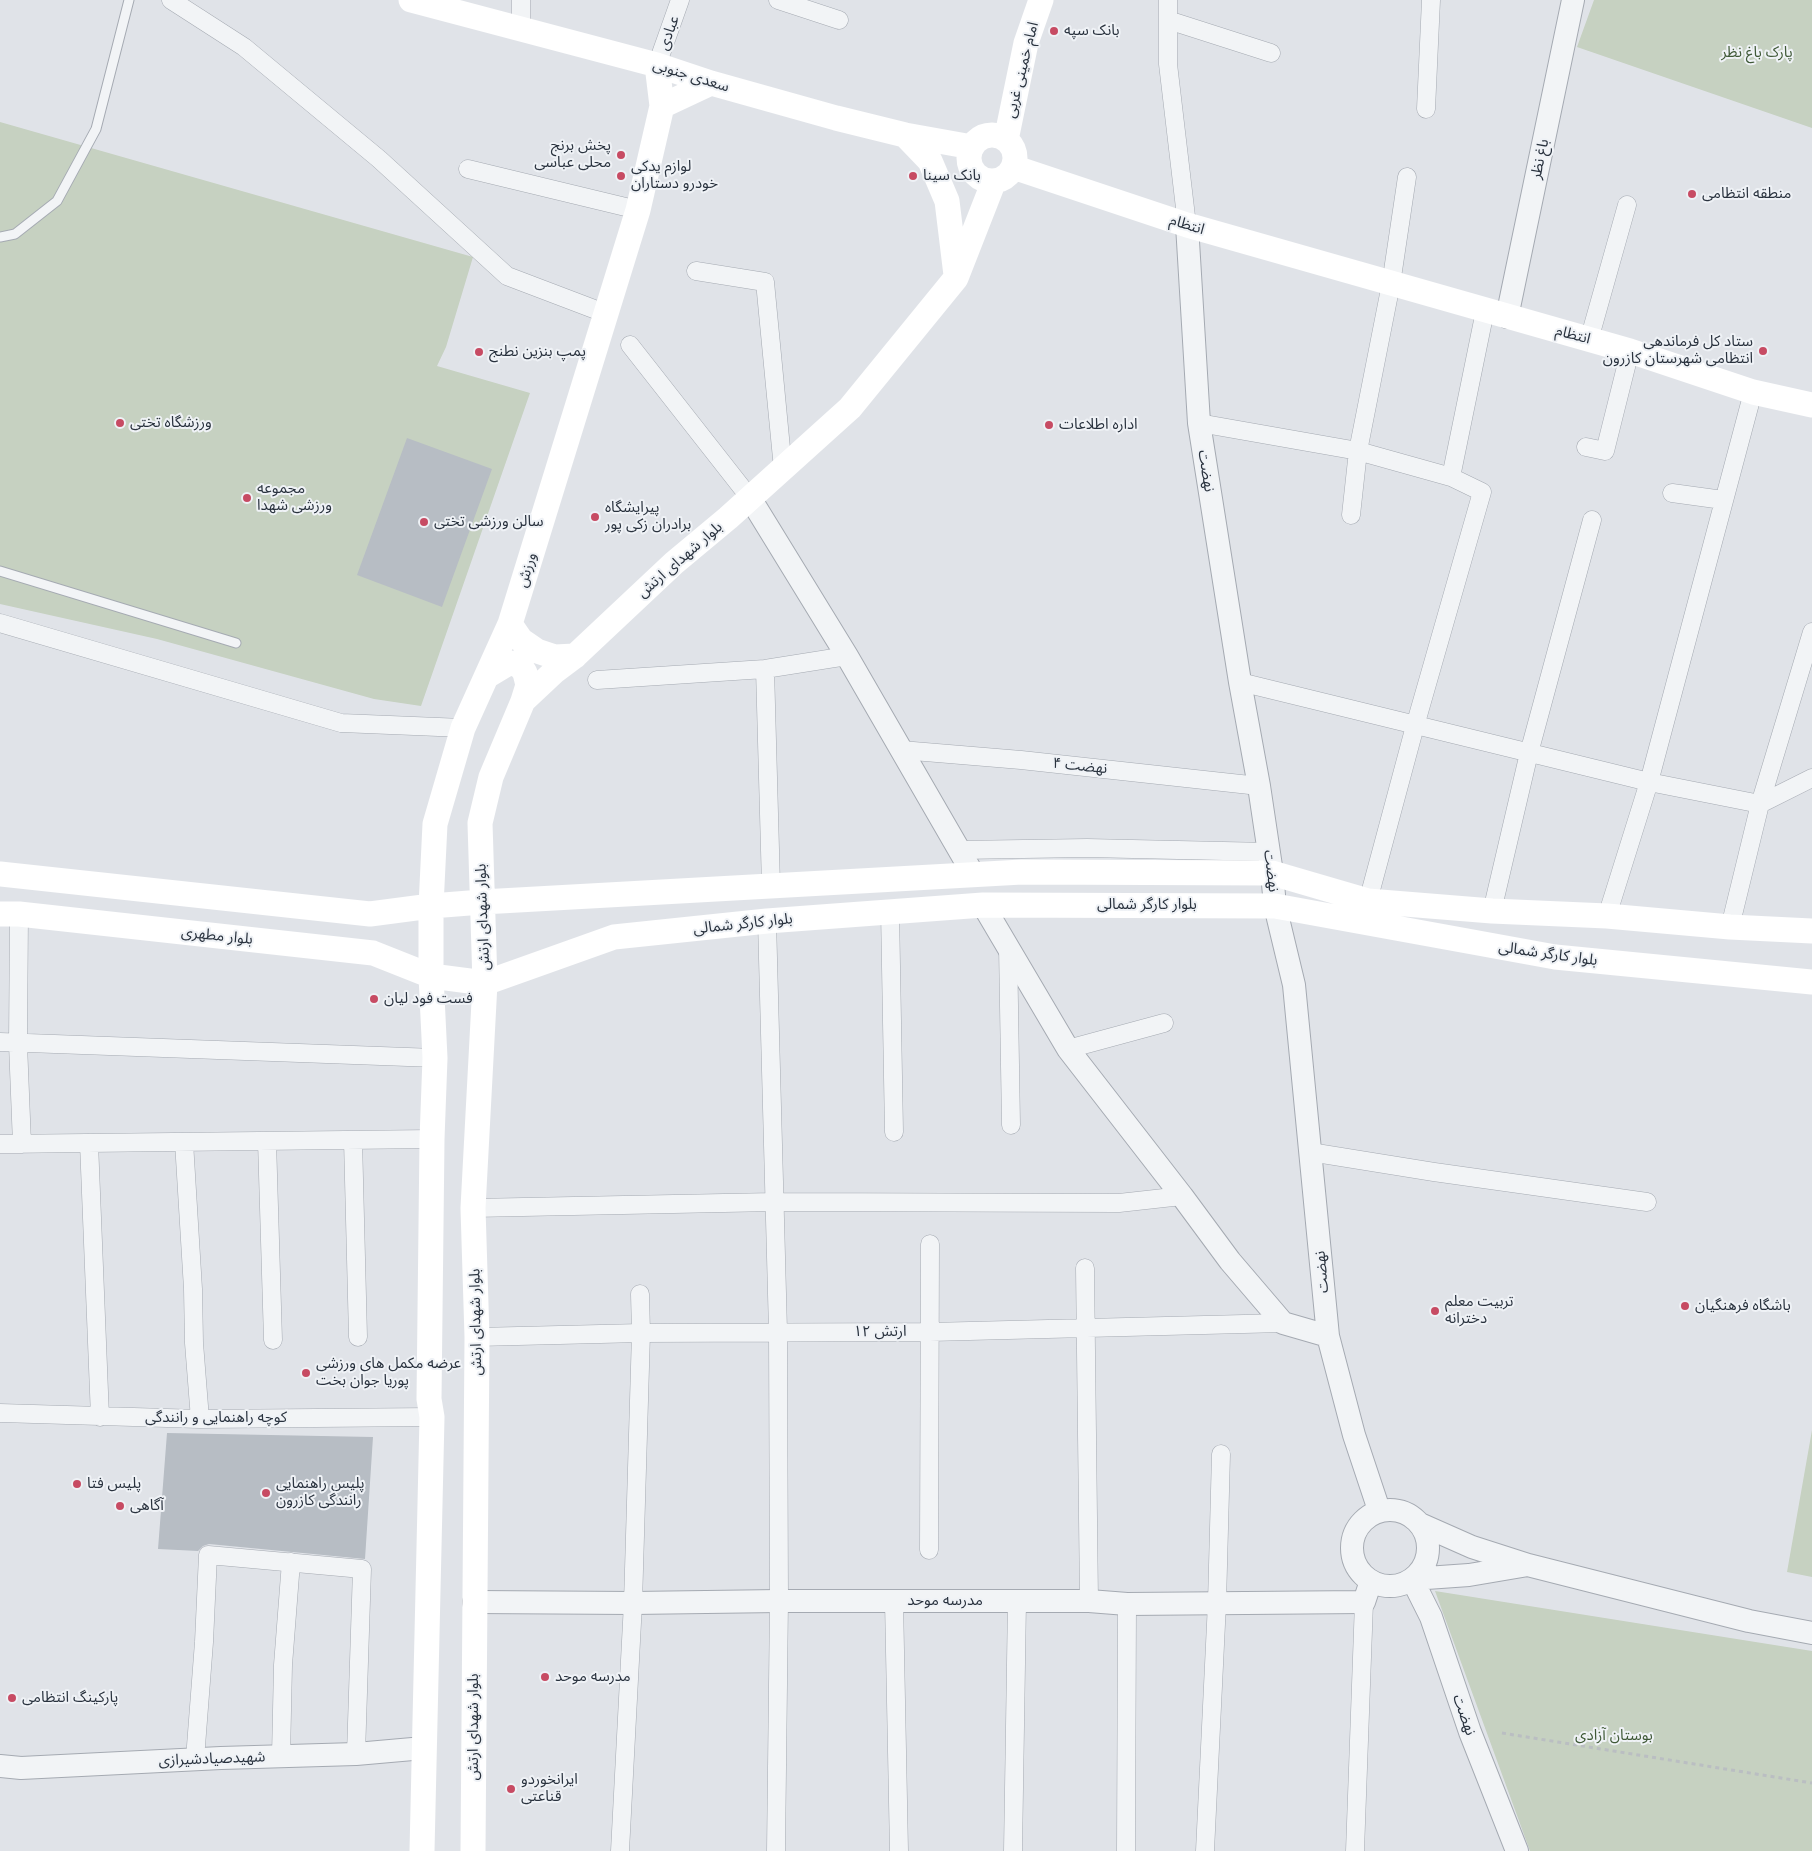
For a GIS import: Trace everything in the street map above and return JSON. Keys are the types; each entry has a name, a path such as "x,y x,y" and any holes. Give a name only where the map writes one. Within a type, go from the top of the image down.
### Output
{"main road":[{"name":"سعدی جنوبی","path":"411,0 657,65 711,83 836,118 905,135 972,147"},
{"name":"امام خمینی غربی","path":"1006,140 1026,43 1041,0"},
{"name":"ورزش","path":"431,976 431,906 435,824 463,728 510,624 638,210 662,106 657,65"},
{"path":"662,106 711,83"},
{"path":"905,135 930,161 947,201 956,278"},
{"path":"987,136 1006,140 1014,152 1013,166 1008,175 994,181 978,177 969,163 972,147 976,142 987,136"},
{"name":"انتظام","path":"1013,166 1187,225 1630,351 1753,392 1812,405"},
{"name":"بلوار شهدای ارتش","path":"474,1851 477,1337 473,1208 485,983 480,823 491,777 523,702 674,563 850,408 956,278 994,181"},
{"path":"510,624 521,640 537,651 555,657 574,656"},
{"path":"487,676 507,664 514,663 522,668 528,685 523,702"},
{"path":"0,874 370,914 482,902 973,874 1270,863 1368,901 1492,911 1607,916 1730,927 1812,931"},
{"name":"بلوار کارگر شمالی","path":"485,983 614,937 767,921 984,905 1275,906 1555,957 1812,982"},
{"name":"بلوار مطهری","path":"9,914 373,953 431,976 485,983"},
{"path":"422,1851 432,1417 429,1399 432,1139 435,1058 431,976"}],"street":[{"path":"172,0 244,47 380,159 507,276 607,314"},
{"path":"521,0 521,30"},
{"name":"عبادی","path":"657,65 680,0"},
{"path":"778,0 839,20"},
{"path":"1168,0 1168,64 1187,225"},
{"path":"1426,110 1431,0"},
{"name":"باغ نظر","path":"1496,314 1573,0"},
{"path":"1168,20 1270,52"},
{"path":"468,169 638,210"},
{"path":"1351,515 1358,450 1391,284 1407,177"},
{"path":"1589,340 1626,205"},
{"name":"نهضت","path":"1187,225 1199,423 1240,682 1259,786 1275,906 1294,985 1328,1336 1354,1435 1379,1510"},
{"path":"696,271 765,282 783,469"},
{"path":"1451,477 1496,314"},
{"path":"630,345 750,498 847,656 973,874"},
{"path":"1586,447 1605,451 1630,351"},
{"path":"1607,916 1649,782 1753,392"},
{"path":"1199,423 1358,450 1451,477 1482,492 1415,726 1368,901"},
{"path":"1672,493 1723,500"},
{"path":"1492,911 1529,753 1592,520"},
{"path":"0,623 341,723 463,728"},
{"path":"1730,927 1760,804 1812,632"},
{"path":"597,680 765,669 847,656"},
{"path":"765,669 771,886"},
{"path":"1240,682 1649,782 1760,804 1812,778"},
{"name":"نهضت ۴","path":"901,750 1021,760 1259,786"},
{"path":"959,850 1087,848 1270,863"},
{"path":"984,905 1068,1049 1182,1196 1230,1262 1283,1324 1328,1336"},
{"path":"890,911 894,1132"},
{"path":"9,914 18,1044 22,1144"},
{"path":"767,921 778,1332 779,1601 776,1851"},
{"path":"1008,946 1011,1125"},
{"path":"1068,1049 1164,1023"},
{"path":"0,1042 435,1058"},
{"path":"0,1144 432,1139"},
{"path":"353,1140 358,1337"},
{"path":"267,1141 274,1340"},
{"path":"184,1142 193,1289 194,1344 200,1419"},
{"path":"89,1143 100,1417"},
{"path":"1310,1152 1434,1172 1647,1202"},
{"path":"473,1208 774,1202 1120,1203 1182,1196"},
{"path":"930,1244 930,1550"},
{"path":"1085,1268 1089,1601"},
{"path":"620,1851 633,1603 642,1333 640,1294"},
{"name":"ارتش ۱۲","path":"477,1337 642,1333 930,1332 1283,1324"},
{"name":"کوچه راهنمایی و رانندگی","path":"0,1413 200,1419 432,1417"},
{"path":"1205,1851 1217,1602 1221,1454"},
{"path":"1355,1851 1368,1592 1352,1552 1354,1534 1363,1520 1379,1510 1394,1509 1408,1514 1420,1524 1472,1547 1528,1565 1749,1621 1812,1633"},
{"path":"1412,1579 1424,1566 1428,1549 1427,1537 1420,1524"},
{"path":"195,1759 204,1642 208,1555 362,1568 356,1754"},
{"path":"281,1756 283,1665 290,1562"},
{"path":"1368,1592 1385,1586 1399,1585 1412,1579 1469,1575 1528,1565"},
{"name":"نهضت","path":"1412,1579 1430,1617 1470,1732 1517,1851"},
{"name":"مدرسه موحد","path":"474,1602 1089,1601 1127,1604 1217,1602 1368,1592"},
{"path":"894,1601 898,1851"},
{"path":"1013,1851 1017,1601"},
{"path":"1126,1851 1127,1604"},
{"name":"شهیدصیادشیرازی","path":"0,1766 21,1768 195,1759 356,1754 424,1748"}],"lane":[{"path":"0,237 15,234 57,201 62,193 96,129 129,0"},
{"path":"0,571 236,643"}],"path":[{"path":"1502,1732 1812,1783"}],"green space":[{"name":"پارک باغ نظر","path":"1594,0 1812,0 1812,128 1577,47"},
{"name":"مجموعه ورزشی شهدا","path":"0,122 473,257 446,347 437,366 530,393 421,706 374,699 157,639 0,604"},
{"path":"1812,1430 1812,1577 1787,1572"},
{"name":"بوستان آزادی","path":"1435,1591 1812,1651 1812,1851 1530,1851"}],"building":[{"name":"سالن ورزشی تختی","path":"407,438 492,469 442,607 357,575"},
{"name":"پلیس راهنمایی رانندگی کازرون","path":"167,1433 373,1437 365,1559 209,1544 203,1546 198,1551 158,1549"}],"place":[{"name":"بانک سپه","path":"1054,31"},
{"name":"پخش برنج محلی عباسی","path":"621,155"},
{"name":"لوازم یدکی خودرو دستاران","path":"621,176"},
{"name":"بانک سینا","path":"913,176"},
{"name":"منطقه انتظامی","path":"1692,194"},
{"name":"ستاد کل فرماندهی انتظامی شهرستان کازرون","path":"1763,351"},
{"name":"پمپ بنزین نطنج","path":"479,352"},
{"name":"ورزشگاه تختی","path":"120,423"},
{"name":"اداره اطلاعات","path":"1049,425"},
{"name":"مجموعه ورزشی شهدا","path":"247,498"},
{"name":"پیرایشگاه برادران زکی پور","path":"595,517"},
{"name":"سالن ورزشی تختی","path":"424,522"},
{"name":"فست فود لیان","path":"374,999"},
{"name":"باشگاه فرهنگیان","path":"1685,1306"},
{"name":"تربیت معلم دخترانه","path":"1435,1311"},
{"name":"عرضه مکمل های ورزشی پوریا جوان بخت","path":"306,1373"},
{"name":"پلیس فتا","path":"77,1484"},
{"name":"پلیس راهنمایی رانندگی کازرون","path":"266,1493"},
{"name":"آگاهی","path":"120,1506"},
{"name":"مدرسه موحد","path":"545,1677"},
{"name":"پارکینگ انتظامی","path":"12,1698"},
{"name":"ایرانخوردو قناعتی","path":"511,1789"}]}
